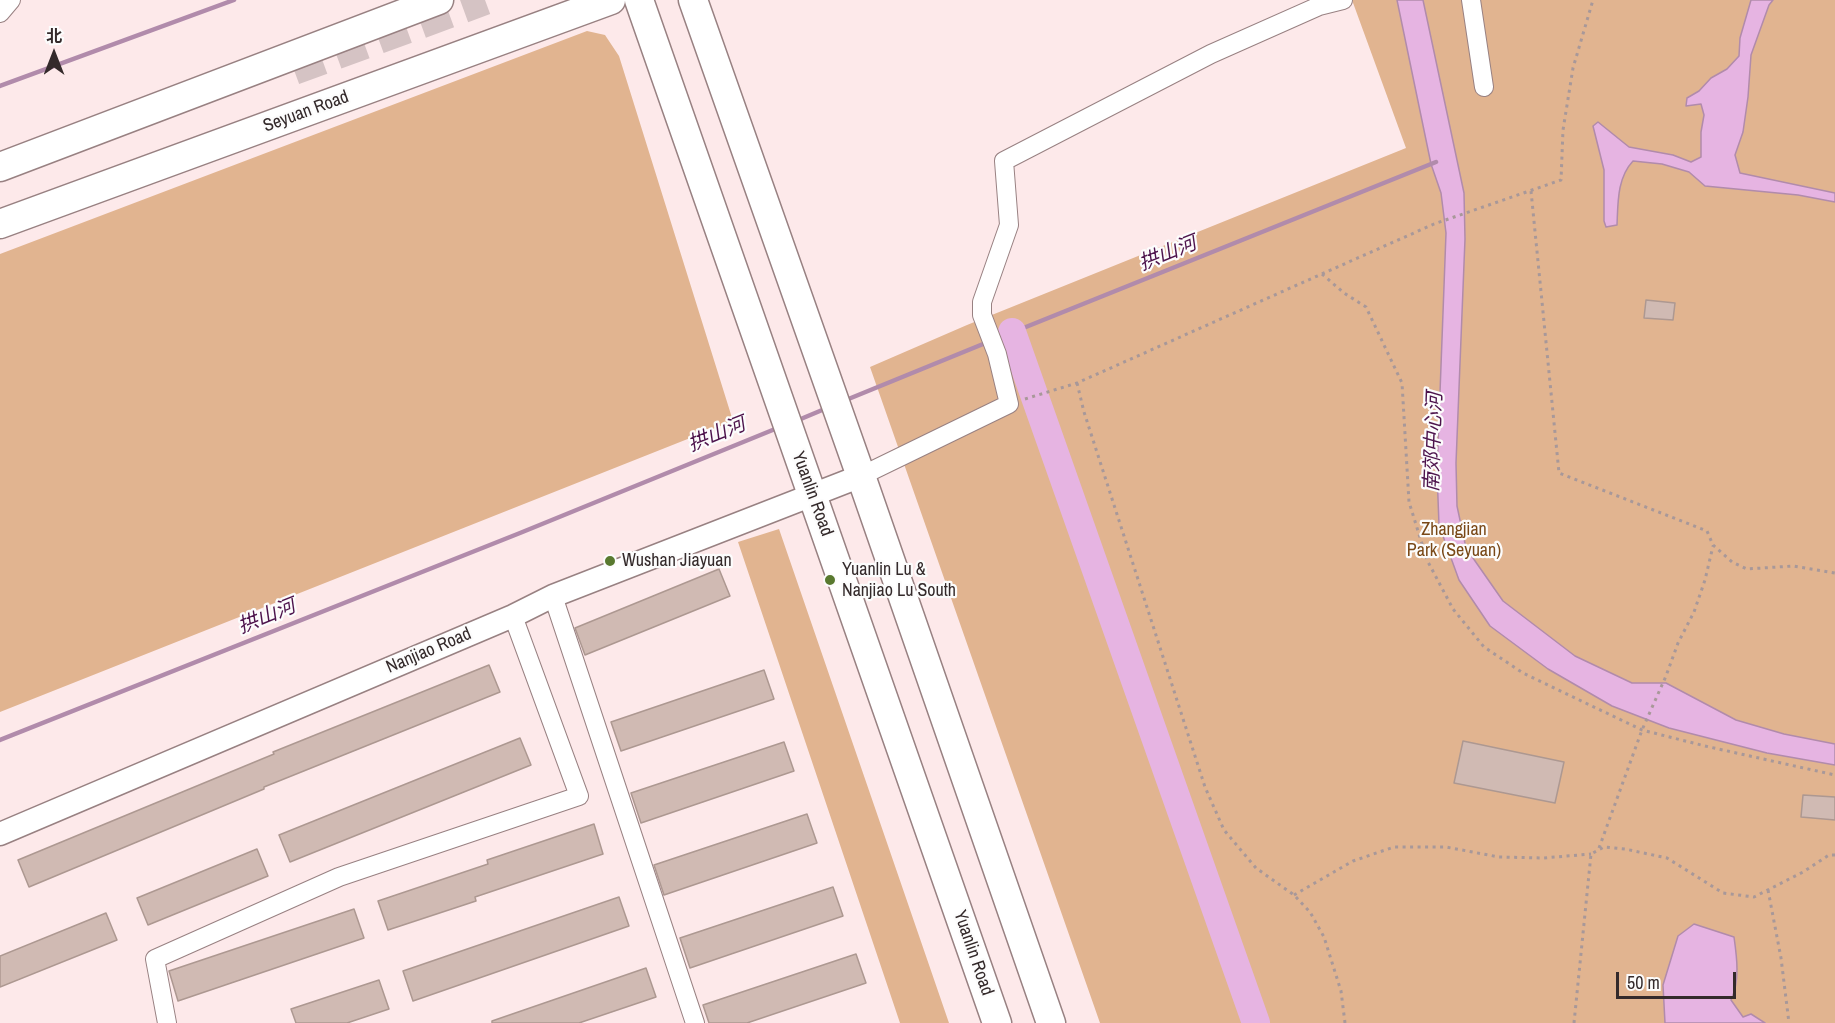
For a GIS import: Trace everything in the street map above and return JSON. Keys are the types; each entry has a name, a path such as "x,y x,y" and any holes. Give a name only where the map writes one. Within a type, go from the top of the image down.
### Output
{"main road":[{"path":"0,167 439,0"},
{"name":"Seyuan Road","path":"0,224 611,0"},
{"name":"Yuanlin Road","path":"639,0 997,1023"},
{"path":"693,0 1051,1023"}],"street":[{"path":"0,14 11,0"},
{"path":"861,476 1009,404 997,354 982,315 982,302 1009,225 1004,161 1211,54 1319,6 1343,0"},
{"path":"1471,0 1484,87"},
{"name":"Nanjiao Road","path":"0,834 513,616 553,596 861,476"},
{"path":"553,596 694,1023"},
{"path":"167,1023 155,959 339,877 579,796 513,616"}],"path":[{"path":"1009,404 1077,382 1434,224 1561,180 1563,130 1573,68 1593,0"},
{"path":"1531,191 1559,473 1707,531 1713,545 1732,562 1747,569 1793,566 1835,573"},
{"path":"1322,274 1344,293 1366,307 1402,383 1409,502 1427,560 1453,609 1484,646 1523,673 1642,730 1835,775"},
{"path":"1077,382 1084,412 1205,787 1224,830 1256,868 1294,895 1310,912 1324,937 1341,992 1345,1023"},
{"path":"1599,850 1642,730 1678,643 1694,612 1705,580 1713,545"},
{"path":"1294,895 1353,861 1394,848 1446,847 1499,857 1544,858 1591,854 1604,847 1625,849 1667,858 1723,893 1754,897 1829,855 1835,855"},
{"path":"1574,1023 1591,854"},
{"path":"1768,890 1781,958 1789,1023"}],"green space":[{"name":"Zhangjian Park (Seyuan)","path":"1352,0 1835,0 1835,1023 1100,1023 870,367 967,325 1406,148"},
{"path":"587,31 605,35 619,56 733,421 0,712 0,254"},
{"path":"779,529 949,1023 900,1023 738,542"}],"shaded area":[{"path":"1397,0 1423,0 1464,193 1465,239 1456,463 1457,506 1466,548 1503,601 1575,656 1632,683 1666,683 1736,720 1784,734 1835,744 1835,765 1767,753 1669,728 1612,706 1548,669 1490,626 1459,580 1439,525 1437,472 1446,233 1441,193 1431,164"},
{"path":"1751,0 1773,0 1769,5 1751,55 1743,132 1735,155 1740,173 1835,193 1835,202 1798,195 1705,186 1689,172 1662,164 1633,161 1621,183 1617,225 1606,227 1604,170 1593,126 1598,122 1629,147 1673,155 1691,162 1701,157 1704,115 1701,104 1686,106 1687,98 1699,91 1711,78 1727,69 1739,56 1740,38"},
{"path":"1694,924 1734,937 1737,977 1731,1000 1743,1017 1751,1014 1765,1023 1665,1023 1663,985 1678,936"}],"building":[{"path":"1646,300 1675,303 1673,320 1644,318"},
{"path":"719,569 730,596 585,655 575,628"},
{"path":"489,665 500,692 264,787 264,789 29,887 18,860 274,754 273,752"},
{"path":"764,670 774,699 621,751 611,722"},
{"path":"520,738 531,765 290,862 279,835"},
{"path":"1463,741 1564,762 1555,803 1454,783"},
{"path":"784,742 794,771 641,823 631,793"},
{"path":"1803,795 1835,797 1835,820 1801,817"},
{"path":"807,814 817,843 664,895 654,865"},
{"path":"594,824 603,854 475,897 476,901 388,930 378,901 488,864 487,860"},
{"path":"257,849 268,876 148,925 137,898"},
{"path":"833,887 843,916 690,968 680,938"},
{"path":"619,897 629,926 413,1001 403,971"},
{"path":"354,909 364,938 178,1001 169,971"},
{"path":"106,913 117,940 0,987 0,956"},
{"path":"856,954 866,983 747,1023 709,1023 703,1005"},
{"path":"646,968 656,997 579,1023 492,1023 492,1021"},
{"path":"379,980 389,1009 347,1023 296,1023 291,1009"}],"waterway":[{"path":"0,86 234,0"},
{"name":"拱山河","path":"996,339 1436,162"},
{"path":"1012,332 1256,1023"},
{"name":"拱山河","path":"846,400 988,342"},
{"name":"拱山河","path":"796,421 827,408"},
{"name":"拱山河","path":"0,740 780,427"}],"tunnel":[{"path":"294,70 485,0"}],"place":[{"name":"Wushan Jiayuan","path":"610,561"},
{"name":"Yuanlin Lu & Nanjiao Lu South","path":"830,580"}],"water label":[{"name":"南郊中心河","path":"1434,442"}]}
